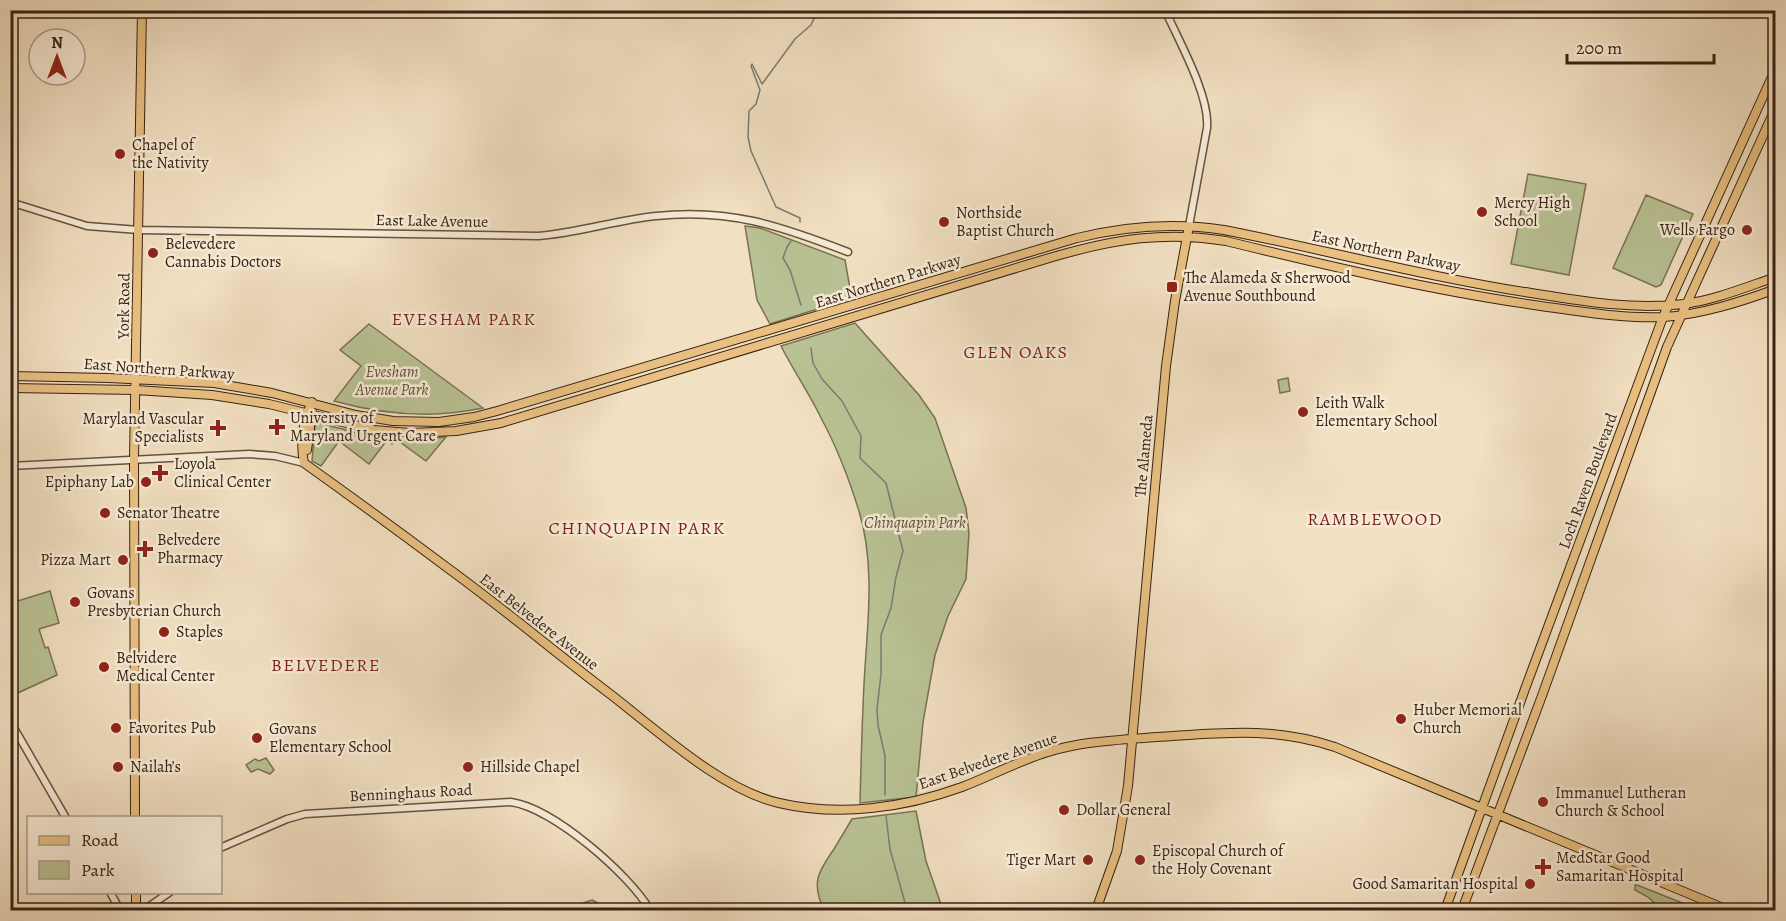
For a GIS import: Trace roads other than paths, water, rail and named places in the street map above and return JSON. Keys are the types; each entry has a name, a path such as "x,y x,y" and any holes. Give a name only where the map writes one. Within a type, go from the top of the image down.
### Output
{"main road":[{"name":"York Road","path":"135,816 134,459 142,10"},
{"name":"Loch Raven Boulevard","path":"1445,910 1663,317 1776,69"},
{"name":"Loch Raven Boulevard","path":"1462,910 1543,693 1667,347 1776,107"},
{"name":"The Alameda","path":"1096,910 1120,839 1132,739 1166,366 1189,226"},
{"name":"East Northern Parkway","path":"10,376 214,383 312,402 356,415 393,421 439,422 474,417 1077,238 1137,227 1189,226 1232,232 1471,283 1616,305 1687,303 1718,296 1776,277"},
{"name":"East Northern Parkway","path":"10,388 136,390 231,398 309,414 353,426 392,432 439,433 477,428 1090,246 1149,236 1226,241 1358,271 1511,301 1600,314 1663,317 1681,315 1719,308 1776,289"},
{"path":"304,463 312,402"},
{"name":"East Belvedere Avenue","path":"304,463 450,569 538,640 715,773 747,793 767,800 793,806 827,809 892,805 960,787 1053,751 1099,742 1247,731 1290,735 1334,747 1728,910"},
{"path":"136,894 136,910"}],"street":[{"name":"The Alameda","path":"1165,10 1199,88 1207,113 1207,128 1189,226"},
{"name":"East Lake Avenue","path":"10,202 87,226 139,230 538,236 585,231 656,216 700,214 756,220 848,252"},
{"name":"East Belvedere Avenue","path":"10,466 258,454 304,463"},
{"path":"10,721 65,816"},
{"name":"Benninghaus Road","path":"222,847 295,816 317,812 511,802 543,813 595,851 650,910"},
{"path":"111,894 120,910"},
{"path":"144,910 167,894"}],"waterway":[{"path":"800,222 800,218 776,207 751,151 748,137 749,111 756,104 760,90 751,66 752,64 762,84 795,39 811,25 818,10"},
{"path":"791,241 783,258 790,270 801,305"},
{"path":"811,348 813,363 822,379 842,401 861,436 860,458 886,483 903,551 891,608 881,635 881,674 877,709 885,756 885,795"},
{"path":"886,816 890,849 907,910"}],"place":[{"name":"Chapel of the Nativity","path":"120,154"},
{"name":"Mercy High School","path":"1482,212"},
{"name":"Northside Baptist Church","path":"944,222"},
{"name":"Wells Fargo","path":"1747,230"},
{"name":"Belevedere Cannabis Doctors","path":"153,253"},
{"name":"The Alameda & Sherwood Avenue Southbound","path":"1172,287"},
{"name":"Leith Walk Elementary School","path":"1303,412"},
{"name":"University of Maryland Urgent Care","path":"277,427"},
{"name":"Maryland Vascular Specialists","path":"218,428"},
{"name":"Loyola Clinical Center","path":"160,473"},
{"name":"Epiphany Lab","path":"146,482"},
{"name":"Senator Theatre","path":"105,513"},
{"name":"Belvedere Pharmacy","path":"145,549"},
{"name":"Pizza Mart","path":"123,560"},
{"name":"Govans Presbyterian Church","path":"75,602"},
{"name":"Staples","path":"164,632"},
{"name":"Belvidere Medical Center","path":"104,667"},
{"name":"Huber Memorial Church","path":"1401,719"},
{"name":"Favorites Pub","path":"116,728"},
{"name":"Govans Elementary School","path":"257,738"},
{"name":"Nailah’s","path":"118,767"},
{"name":"Hillside Chapel","path":"468,767"},
{"name":"Immanuel Lutheran Church & School","path":"1543,802"},
{"name":"Dollar General","path":"1064,810"},
{"name":"Tiger Mart","path":"1088,860"},
{"name":"Episcopal Church of the Holy Covenant","path":"1140,860"},
{"name":"MedStar Good Samaritan Hospital","path":"1543,867"},
{"name":"Good Samaritan Hospital","path":"1530,884"}],"district":[{"name":"EVESHAM PARK","path":"464,319"},
{"name":"GLEN OAKS","path":"1016,352"},
{"name":"RAMBLEWOOD","path":"1375,519"},
{"name":"CHINQUAPIN PARK","path":"637,528"},
{"name":"BELVEDERE","path":"326,665"}],"park label":[{"name":"Evesham Avenue Park","path":"392,381"},
{"name":"Chinquapin Park","path":"915,523"}]}
